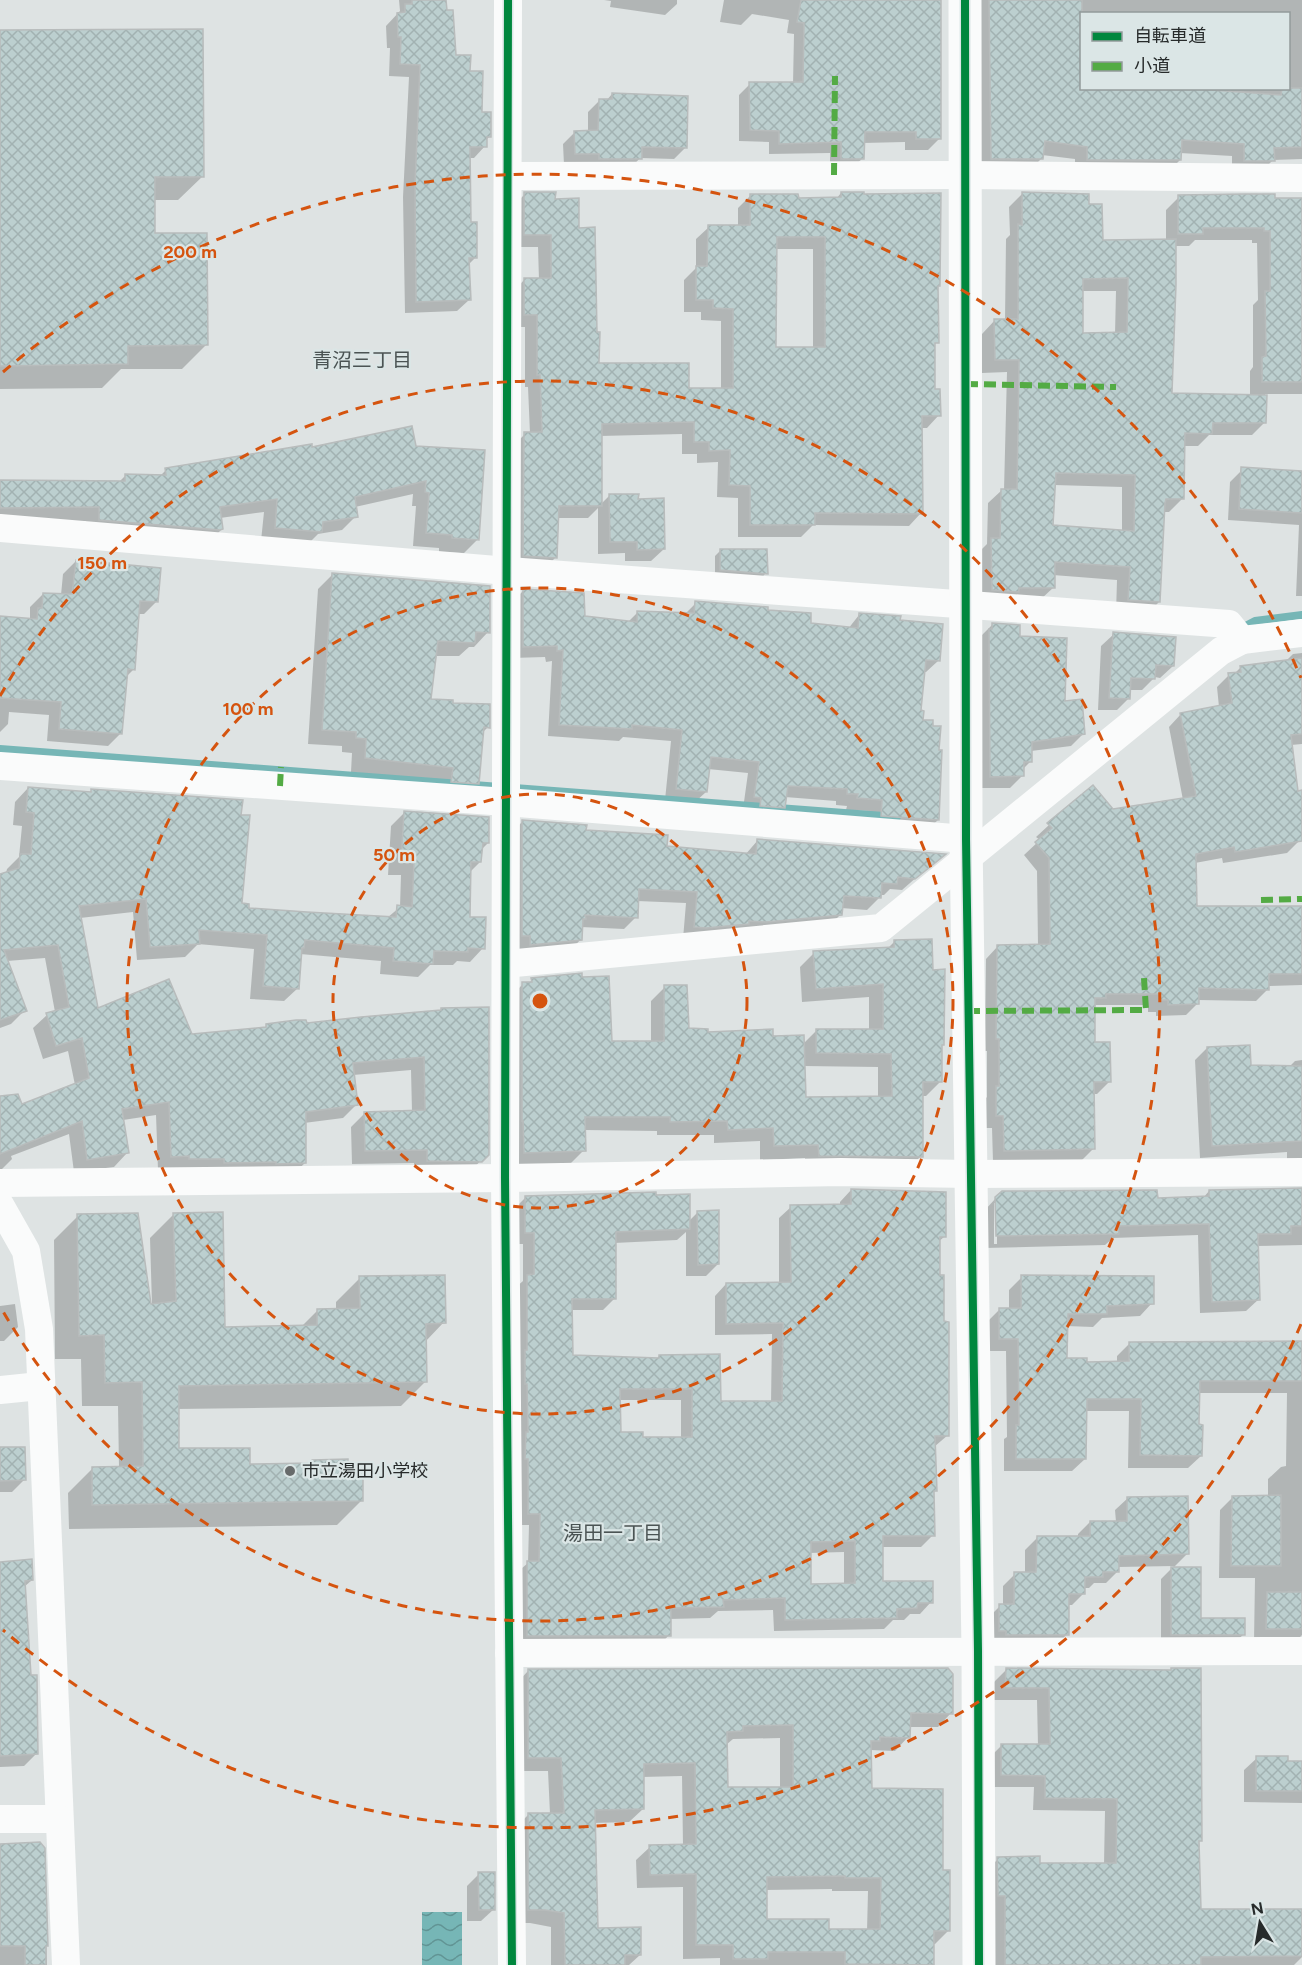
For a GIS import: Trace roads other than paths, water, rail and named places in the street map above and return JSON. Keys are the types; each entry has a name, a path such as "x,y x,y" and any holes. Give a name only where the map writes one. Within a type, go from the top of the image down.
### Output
{"street":[{"path":"508,0 505,1178 512,1965"},
{"path":"965,0 966,850 978,1652 979,1965"},
{"path":"509,176 966,175 1302,178"},
{"path":"0,528 508,571 966,604 1237,634 1302,633"},
{"path":"506,964 881,928 966,850 1221,651 1237,634"},
{"path":"0,766 506,794 966,850"},
{"path":"0,1183 841,1172 971,1174 1302,1172"},
{"path":"0,1205 26,1251 39,1329 66,1965"},
{"path":"0,1390 40,1386"},
{"path":"509,1653 1302,1651"},
{"path":"0,1819 59,1819"}],"water":[{"path":"422,1912 462,1912 462,1965 422,1965"}],"waterway":[{"path":"1238,630 1255,621 1302,615"},
{"path":"0,749 897,817"}],"place":[{"name":"市立湯田小学校","path":"290,1471"}],"district":[{"name":"青沼三丁目","path":"362,360"},
{"name":"湯田一丁目","path":"613,1533"}]}
